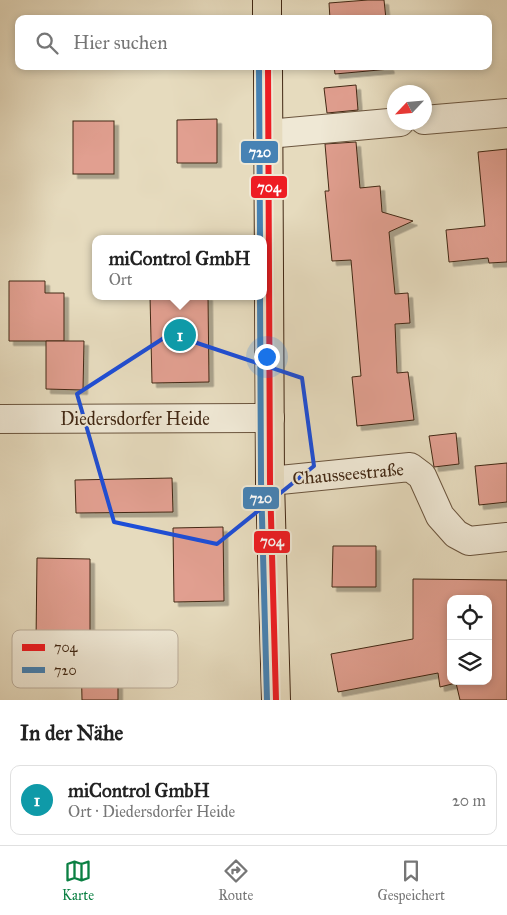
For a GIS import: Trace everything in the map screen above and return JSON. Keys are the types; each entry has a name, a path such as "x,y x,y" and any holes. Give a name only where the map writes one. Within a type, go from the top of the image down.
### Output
{"main road":[{"path":"267,0 267,15"},
{"name":"Chausseestraße","path":"268,70 270,481 276,700"}],"street":[{"path":"432,119 507,113"},
{"path":"268,134 387,123"},
{"name":"Diedersdorfer Heide","path":"0,419 270,418"},
{"name":"Chausseestraße","path":"270,481 410,467 422,476 440,516 456,534 469,540 507,537"}],"highlighted area":[{"path":"170,334 302,378 314,466 217,544 114,522 77,394"}],"building":[{"path":"384,0 386,15 330,15 329,3"},
{"path":"334,70 379,70 335,74"},
{"path":"356,85 358,110 327,113 324,88"},
{"path":"217,119 217,163 177,163 177,120"},
{"path":"73,121 114,121 114,174 73,174"},
{"path":"356,142 360,188 380,186 382,212 413,221 389,232 395,294 408,293 410,323 395,324 397,373 408,372 414,420 357,426 352,377 361,376 351,260 332,261 325,191 329,191 325,144"},
{"path":"507,149 507,262 489,263 488,258 449,262 446,230 485,226 478,152"},
{"path":"9,281 45,281 45,293 64,293 64,341 9,341"},
{"path":"150,300 208,300 209,382 152,383"},
{"path":"46,341 84,341 83,390 46,389"},
{"path":"456,433 459,464 434,467 429,436"},
{"path":"507,463 507,502 479,505 475,466"},
{"path":"172,478 173,512 76,513 75,480"},
{"path":"223,527 224,601 174,602 173,528"},
{"path":"333,546 376,546 376,587 332,587"},
{"path":"37,558 90,559 90,630 36,630"},
{"path":"413,579 507,580 507,700 460,700 456,685 492,685 492,595 447,595 448,685 440,687 438,673 338,692 331,654 413,639"},
{"path":"82,688 118,688 118,700 82,700"}],"transit line":[{"name":"720","path":"259,70 260,235"},
{"name":"704","path":"268,70 270,481 276,700"},
{"name":"720","path":"260,300 261,481 267,700"}],"place":[{"name":"miControl GmbH","path":"180,335"}]}
